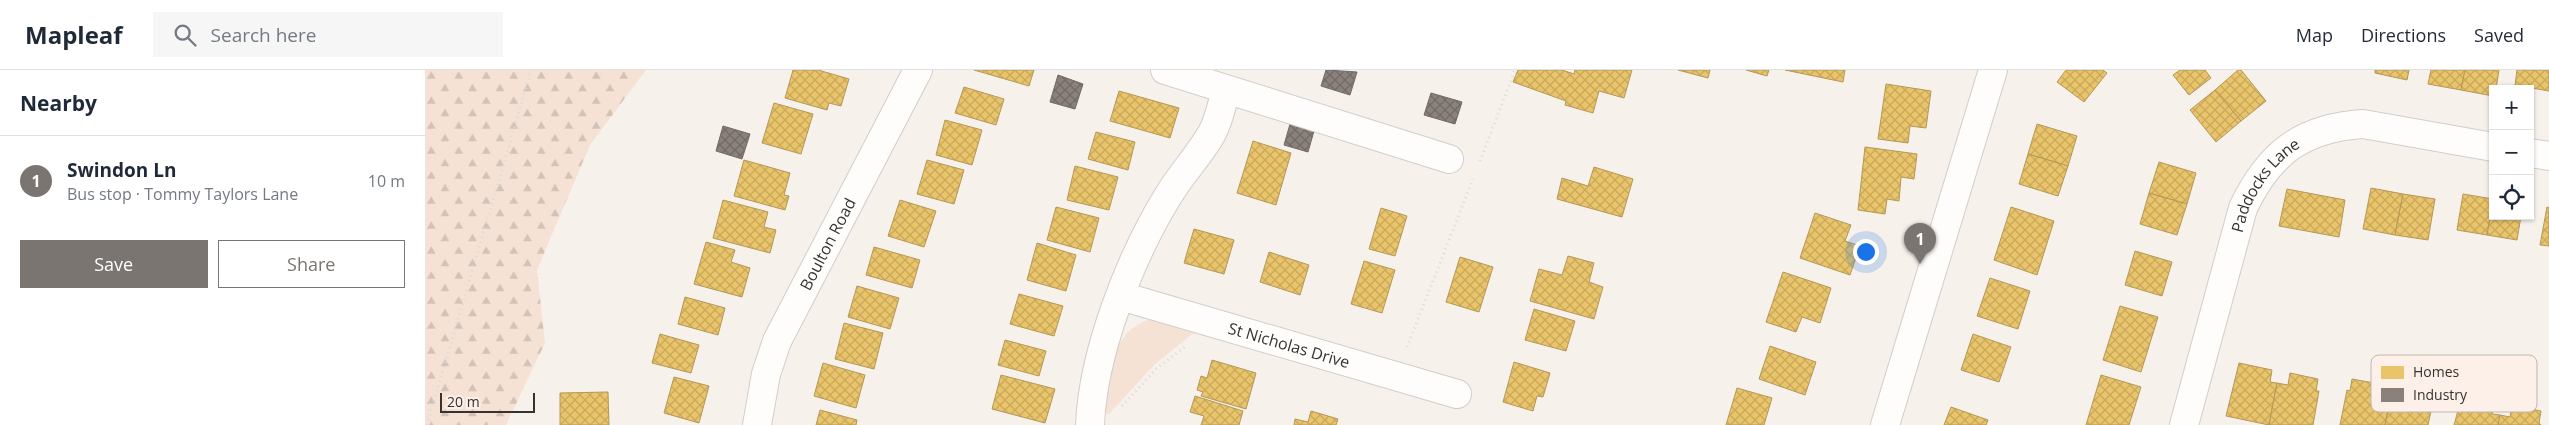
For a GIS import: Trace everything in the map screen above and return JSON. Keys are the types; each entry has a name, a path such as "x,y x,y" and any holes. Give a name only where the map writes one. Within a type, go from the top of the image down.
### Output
{"street":[{"name":"Boulton Road","path":"757,425 766,374 777,341 918,70"},
{"path":"1165,70 1449,159"},
{"path":"1885,425 1993,70"},
{"path":"1090,425 1095,378 1121,296 1145,239 1169,195 1213,132 1227,90"},
{"name":"Paddocks Lane","path":"2184,425 2243,208 2266,167 2283,151 2301,139 2320,130 2341,125 2363,124 2489,145"},
{"path":"2534,154 2549,156"},
{"name":"St Nicholas Drive","path":"1121,296 1457,394"}],"path":[{"path":"427,425 531,70"},
{"path":"1477,167 1515,70"},
{"path":"1396,376 1474,176"},
{"path":"1118,410 1156,369 1215,323"}],"green space":[{"path":"425,70 646,70 590,145 537,270 545,343 506,425 425,425"},
{"path":"1152,319 1197,330 1154,365 1108,415 1101,405 1115,353 1121,341 1129,332 1139,324"}],"building: Homes":[{"path":"793,70 818,70 849,79 841,106 829,103 827,110 785,98"},
{"path":"974,70 1034,70 1029,86"},
{"path":"1518,70 1562,70 1574,74 1575,70 1632,70 1624,98 1599,91 1593,113 1565,105 1566,101 1513,82"},
{"path":"1678,70 1710,70 1708,78"},
{"path":"1746,70 1769,70 1767,76"},
{"path":"1785,70 1845,70 1843,82"},
{"path":"2066,70 2103,70 2107,73 2084,102 2057,82"},
{"path":"2180,70 2205,70 2211,78 2189,95 2173,75"},
{"path":"2238,70 2241,70 2266,101 2241,121 2215,90"},
{"path":"2375,70 2409,70 2407,80 2375,73"},
{"path":"2431,70 2465,70 2461,90 2428,84"},
{"path":"2465,70 2499,70 2497,85 2489,85 2489,95 2461,90"},
{"path":"2517,70 2549,70 2549,91 2534,88 2534,85 2515,85"},
{"path":"1886,84 1931,91 1926,128 1910,126 1908,143 1878,139"},
{"path":"964,87 1004,99 996,125 955,113"},
{"path":"2215,90 2241,121 2216,142 2190,110"},
{"path":"1119,91 1179,108 1170,138 1110,121"},
{"path":"774,103 813,114 801,154 762,143"},
{"path":"945,120 982,130 972,165 936,155"},
{"path":"2037,124 2077,136 2068,166 2028,154"},
{"path":"1096,132 1135,142 1128,170 1088,159"},
{"path":"1253,141 1291,153 1276,205 1237,193"},
{"path":"1865,147 1917,154 1914,179 1901,177 1899,201 1887,199 1885,214 1858,210"},
{"path":"2028,154 2068,166 2058,196 2019,184"},
{"path":"744,160 790,173 784,195 789,196 785,210 734,196"},
{"path":"927,160 964,170 954,204 917,194"},
{"path":"2159,162 2196,173 2187,204 2149,193"},
{"path":"1075,166 1118,177 1109,210 1067,200"},
{"path":"1594,167 1633,179 1622,217 1557,199 1562,178 1588,186"},
{"path":"2371,188 2403,194 2395,235 2363,229"},
{"path":"2287,189 2345,200 2339,237 2279,226"},
{"path":"2149,193 2187,204 2177,235 2140,224"},
{"path":"2403,194 2435,199 2428,240 2395,235"},
{"path":"2463,194 2489,198 2490,220 2487,235 2457,230"},
{"path":"723,200 768,212 764,227 776,230 770,253 713,238"},
{"path":"900,200 936,211 924,247 888,236"},
{"path":"1056,207 1099,218 1090,252 1047,240"},
{"path":"2011,207 2054,221 2037,275 1994,260"},
{"path":"2547,207 2549,208 2549,246 2540,245"},
{"path":"1381,208 1407,216 1395,256 1369,249"},
{"path":"1815,213 1851,225 1845,241 1860,246 1850,275 1800,258"},
{"path":"2490,220 2520,220 2517,240 2487,235"},
{"path":"1194,229 1234,240 1224,274 1184,263"},
{"path":"706,242 735,250 731,262 750,268 742,297 694,284"},
{"path":"1037,243 1076,255 1066,291 1027,280"},
{"path":"874,247 920,260 912,288 866,275"},
{"path":"2135,251 2172,262 2162,296 2125,285"},
{"path":"1269,252 1309,265 1300,295 1260,282"},
{"path":"1568,256 1594,263 1589,282 1603,287 1594,319 1530,301 1539,269 1562,275"},
{"path":"1460,257 1493,267 1479,312 1446,302"},
{"path":"1364,261 1395,270 1382,313 1351,304"},
{"path":"1783,272 1831,288 1820,323 1802,317 1796,332 1766,322"},
{"path":"1990,278 2030,291 2018,329 1977,316"},
{"path":"857,286 899,298 890,329 848,317"},
{"path":"1019,294 1063,306 1054,336 1010,324"},
{"path":"685,297 725,308 718,335 678,324"},
{"path":"2120,306 2158,317 2141,372 2103,360"},
{"path":"1534,309 1575,321 1566,351 1525,340"},
{"path":"844,323 883,333 874,369 835,359"},
{"path":"660,334 699,345 691,373 652,363"},
{"path":"1973,334 2011,347 1999,382 1961,370"},
{"path":"1005,340 1046,351 1039,376 998,365"},
{"path":"1770,346 1816,362 1805,395 1759,379"},
{"path":"1212,360 1256,373 1246,409 1201,396 1203,392 1197,390 1201,376 1207,378"},
{"path":"1514,362 1550,373 1543,397 1537,396 1533,411 1503,402"},
{"path":"823,363 865,375 856,408 814,396"},
{"path":"2239,363 2272,370 2270,382 2277,383 2269,425 2226,416"},
{"path":"2290,373 2318,379 2316,391 2319,391 2313,425 2269,425 2277,383 2288,385"},
{"path":"1001,375 1055,389 1045,423 992,409"},
{"path":"2101,375 2141,387 2129,425 2086,425"},
{"path":"674,377 709,386 699,423 664,413"},
{"path":"2352,379 2371,382 2371,412 2388,412 2385,425 2340,425 2347,390 2350,391"},
{"path":"1737,388 1772,398 1764,425 1726,425"},
{"path":"608,392 609,425 560,425 560,393"},
{"path":"1195,396 1243,411 1239,425 1201,425 1204,416 1190,412"},
{"path":"1951,407 1988,420 1986,425 1944,425"},
{"path":"820,410 857,420 856,425 816,425"},
{"path":"1311,411 1338,419 1336,425 1294,425 1295,419 1308,422"},
{"path":"2541,411 2539,423 2541,425 2498,425 2500,415 2510,417 2511,412"},
{"path":"2388,412 2431,412 2428,425 2385,425"},
{"path":"2458,412 2492,412 2492,414 2500,415 2498,425 2454,425"}],"building: Industry":[{"path":"1326,70 1357,72 1350,95 1321,86"},
{"path":"1058,75 1083,84 1075,109 1050,102"},
{"path":"1431,93 1462,102 1455,124 1424,115"},
{"path":"1290,124 1314,131 1308,152 1284,145"},
{"path":"723,126 750,134 742,159 716,151"}],"place":[{"name":"Swindon Ln","path":"1920,264"}]}
